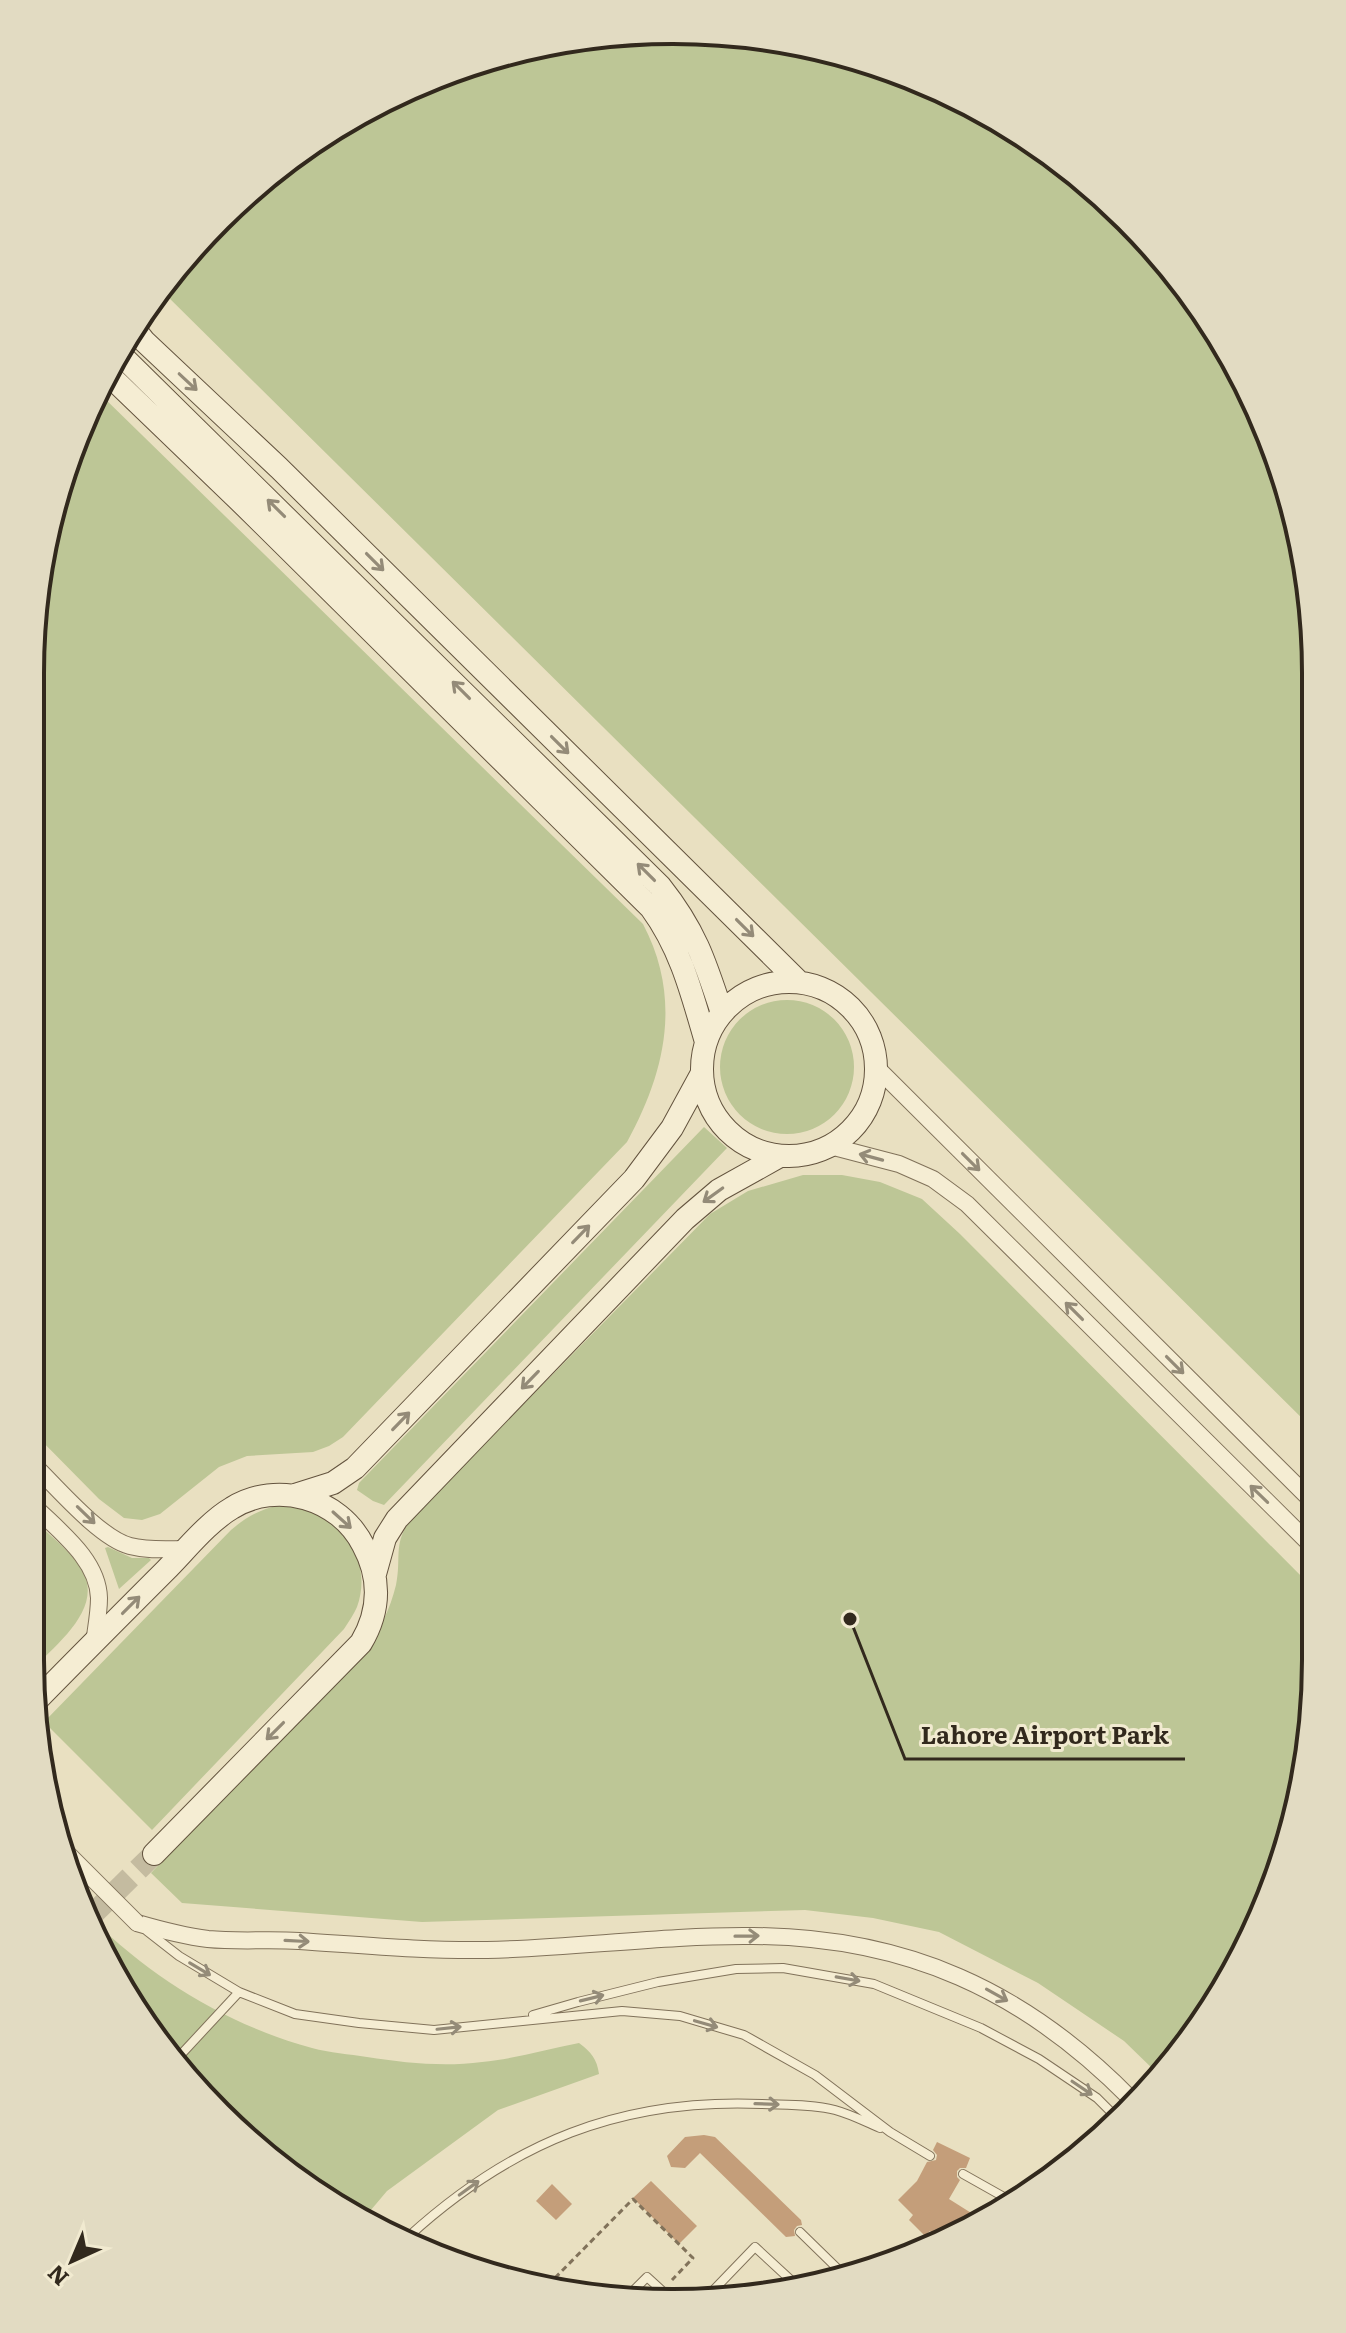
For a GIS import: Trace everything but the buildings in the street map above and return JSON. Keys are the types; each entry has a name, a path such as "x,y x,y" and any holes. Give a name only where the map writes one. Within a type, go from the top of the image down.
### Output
{"street":[{"path":"141,338 302,490 799,982"},
{"path":"127,361 660,886 677,908 703,954 722,1013"},
{"path":"116,382 651,908 668,933 684,966 706,1042"},
{"path":"777,982 799,982 819,987 854,1010 866,1027 874,1047 876,1067 873,1095 852,1130 830,1146 806,1154 780,1156 756,1150 735,1137 718,1119 707,1097 702,1073 706,1042 722,1013 738,998 777,982"},
{"path":"876,1067 1302,1491"},
{"path":"293,1495 345,1477 420,1401 634,1179 672,1128 702,1073"},
{"path":"830,1146 899,1164 933,1179 967,1204 1302,1536"},
{"path":"375,1574 385,1538 397,1519 685,1219 719,1190 780,1156"},
{"path":"44,1475 119,1543 156,1549 187,1549"},
{"path":"45,1692 232,1508 269,1495 293,1495 314,1501 343,1519 364,1545 375,1574 377,1593 372,1622 361,1643 154,1854"},
{"path":"44,1516 88,1562 95,1578 99,1599 94,1643"},
{"path":"78,1864 137,1923 174,1934 211,1939 485,1950 753,1936 835,1942 892,1952 923,1961 982,1986 1016,2005 1058,2035 1128,2095"}],"lane":[{"path":"137,1923 179,1956 239,1992 295,2014 434,2030 622,2011 680,2016 744,2035 815,2075 890,2132 930,2156"},
{"path":"517,2020 658,1982 736,1969 783,1968 874,1984 981,2028 1039,2059 1097,2098 1111,2112"},
{"path":"182,2053 239,1992"},
{"path":"413,2232 434,2213 487,2175 521,2155 575,2131 628,2114 685,2104 800,2105 836,2110 890,2132"},
{"path":"963,2174 1002,2196"},
{"path":"800,2232 837,2268"},
{"path":"716,2288 755,2247 789,2278"},
{"path":"636,2288 647,2277 659,2289"}],"path":[{"path":"555,2278 633,2199 693,2258 669,2289"}],"green space":[{"path":"632,45 714,45 755,49 836,65 875,77 951,109 988,128 1056,174 1118,228 1146,258 1172,290 1218,359 1254,432 1281,510 1297,591 1302,673 1302,1418 169,298 200,258 258,200 290,174 359,128 432,92 471,77 510,65 591,49"},
{"path":"107,400 643,924 655,952 665,1007 659,1061 651,1088 627,1142 343,1437 313,1452 247,1456 219,1467 160,1514 142,1520 124,1518 99,1499 44,1443 44,673 49,591 65,510 77,471"},
{"path":"787,1000 813,1005 835,1019 849,1041 854,1067 849,1093 835,1115 813,1129 787,1134 761,1129 739,1115 725,1093 720,1067 725,1041 739,1019 761,1005"},
{"path":"704,1127 727,1148 384,1505 357,1490 359,1483"},
{"path":"803,1175 842,1175 880,1182 922,1199 1302,1577 1301,1701 1297,1742 1281,1823 1269,1862 1237,1938 1196,2009 1152,2068 1124,2041 1038,1983 939,1932 873,1918 805,1910 422,1922 182,1903 151,1873 366,1648 381,1626 391,1602 398,1575 402,1535 412,1518 710,1214 748,1191"},
{"path":"279,1505 303,1507 328,1518 339,1528 355,1551 359,1564 361,1593 357,1607 344,1629 152,1830 47,1725 47,1719 231,1530 265,1509"},
{"path":"44,1530 80,1566 87,1581 83,1610 65,1636 44,1658"},
{"path":"105,1548 132,1558 151,1560 119,1589"},
{"path":"107,1933 141,1962 194,1998 252,2027 312,2048 424,2064 506,2059 579,2043 593,2056 599,2074 498,2110 387,2191 370,2211 324,2183 258,2133 200,2075 174,2043 128,1974"}],"tunnel":[{"path":"96,1911 154,1854"}],"place":[{"name":"Lahore Airport Park","path":"850,1619"}]}
